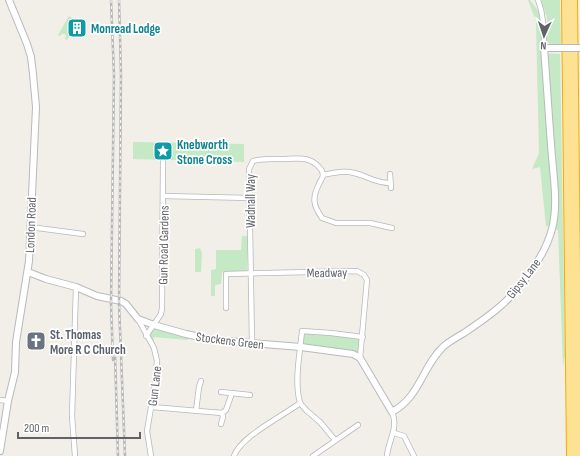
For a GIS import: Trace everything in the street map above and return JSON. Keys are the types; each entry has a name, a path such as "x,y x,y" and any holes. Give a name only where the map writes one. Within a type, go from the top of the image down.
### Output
{"highway":[{"path":"566,0 571,456"},
{"path":"573,0 578,456"}],"street":[{"name":"London Road","path":"0,451 8,401 15,372 16,342 28,272 36,107 33,74 27,44 10,0"},
{"path":"538,0 542,10 544,24 544,48 580,48"},
{"name":"Gipsy Lane","path":"392,412 404,404 413,394 441,348 474,326 509,298 538,261 548,241 552,229 555,201 544,48"},
{"name":"Wadnall Way","path":"252,343 249,170 254,161 258,159 303,158 316,164 323,175"},
{"name":"Gun Road Gardens","path":"146,336 161,314 162,308 164,162"},
{"path":"390,174 391,186 348,172 323,175 314,200 315,208 322,218 336,223 370,223 392,228"},
{"path":"164,196 250,198"},
{"path":"30,227 83,234"},
{"name":"Meadway","path":"251,274 357,271 364,275 368,280 363,337"},
{"path":"28,272 46,279 76,287 97,296 121,301 126,304 138,319"},
{"path":"226,308 226,274 251,274"},
{"path":"75,456 72,416 76,287"},
{"name":"Stockens Green","path":"138,319 154,325 214,340 301,347 353,354 360,358"},
{"name":"Gun Lane","path":"138,319 156,353 157,361 152,407 147,431 151,456"},
{"path":"335,440 320,422 300,403 298,390 302,331 363,337 360,358 392,412 394,421 394,433 387,456"},
{"path":"196,411 201,381"},
{"path":"221,392 250,395"},
{"path":"221,424 222,413 226,410 232,393"},
{"path":"0,400 8,401"},
{"path":"234,456 237,448 246,440 300,403"},
{"path":"152,407 222,413"},
{"path":"313,456 358,425"},
{"path":"394,433 404,436 414,456"}],"green space":[{"path":"528,0 530,0 541,15 541,53 560,54 565,356 563,365 558,230 546,226 540,167 532,169 539,153 536,21"},
{"path":"541,0 560,0 561,45 549,44 547,41 547,18"},
{"path":"69,16 78,22 67,40 65,39 65,34 60,36 58,35"},
{"path":"133,142 244,144 244,162 133,159"},
{"path":"242,236 248,237 247,270 244,272 222,272 221,284 215,285 215,296 211,296 211,270 216,269 216,250 241,250"},
{"path":"200,248 202,253 201,272 195,272 195,249"},
{"path":"153,329 187,337 188,340 154,337 153,343 149,335"},
{"path":"304,333 359,339 358,352 302,346"}],"railway":[{"path":"111,0 114,75 111,304 113,360"},
{"path":"119,0 121,75 119,304 125,456"},
{"path":"115,354 118,456"}],"place":[{"name":"Monread Lodge","path":"77,28"},
{"name":"Knebworth Stone Cross","path":"163,151"},
{"name":"St. Thomas More R C Church","path":"36,341"}]}
